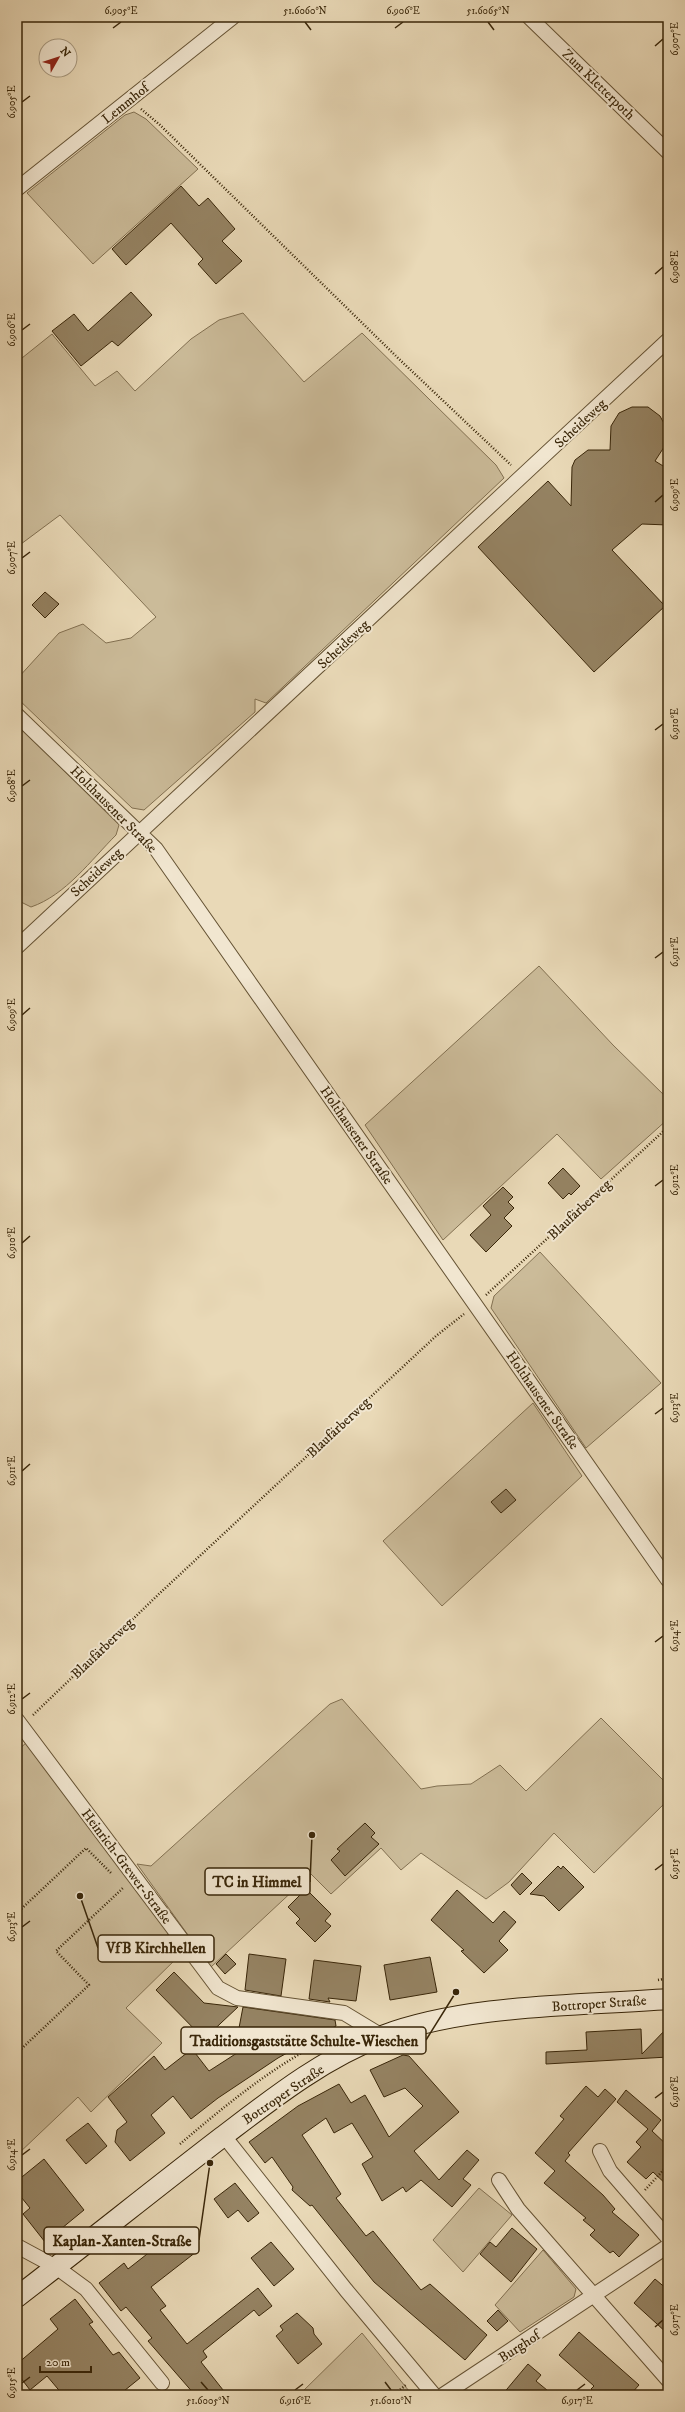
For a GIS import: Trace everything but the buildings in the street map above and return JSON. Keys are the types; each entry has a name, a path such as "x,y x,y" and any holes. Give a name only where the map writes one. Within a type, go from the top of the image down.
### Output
{"main road":[{"name":"Bottroper Straße","path":"17,2297 224,2136 300,2079 340,2056 382,2036 476,2014 668,1999"}],"street":[{"name":"Lemmhof","path":"17,189 233,17"},
{"name":"Zum Kletterpoth","path":"529,17 668,152"},
{"name":"Scheideweg","path":"17,946 668,340"},
{"name":"Holthausener Straße","path":"17,715 156,849 668,1580"},
{"name":"Heinrich-Grewer-Straße","path":"19,1728 218,1988 237,1998 344,2013 382,2036"},
{"path":"224,2136 346,2290 434,2395"},
{"path":"600,2151 610,2172 668,2238"},
{"path":"499,2180 518,2209 668,2380"},
{"path":"17,2246 56,2267 86,2289 162,2383"},
{"name":"Burghof","path":"443,2395 668,2246"}],"path":[{"path":"129,99 160,125 393,354 523,476"},
{"name":"Blaufärberweg","path":"19,1728 160,1593 436,1336 476,1304 668,1128"},
{"path":"17,1913 86,1848 113,1876"},
{"path":"17,2053 89,1985 56,1951 124,1887 119,1882"},
{"path":"634,2200 668,2165"}],"shaded area":[{"path":"134,112 146,119 198,169 93,264 27,193 125,115"},
{"path":"243,313 304,382 362,333 496,465 504,478 266,703 255,699 255,712 144,810 132,808 17,698 17,679 59,633 83,624 106,643 131,638 156,617 60,515 17,547 17,362 52,334 95,386 117,371 135,391 191,339 219,320"},
{"path":"17,724 119,825 116,835 67,886 44,901 31,907 17,900"},
{"path":"539,966 613,1045 668,1099 668,1119 601,1179 557,1134 443,1240 365,1125"},
{"path":"540,1252 661,1383 586,1448 491,1308 494,1296"},
{"path":"533,1403 582,1476 442,1606 383,1541"},
{"path":"342,1699 421,1789 437,1786 471,1784 500,1765 526,1791 601,1718 668,1785 668,1800 594,1873 554,1833 509,1882 486,1899 421,1853 401,1870 381,1848 331,1894 311,1874 211,1967 137,1864 151,1866 330,1704"},
{"path":"27,1742 168,1933 168,1940 180,1955 126,2008 162,2043 91,2112 78,2097 17,2155 17,1751"},
{"path":"479,2188 512,2215 463,2272 433,2240"},
{"path":"543,2250 576,2289 574,2297 520,2332 495,2305"},
{"path":"362,2333 409,2391 405,2395 299,2395"}],"place":[{"name":"TC in Himmel","path":"312,1835"},
{"name":"VfB Kirchhellen","path":"80,1896"},
{"name":"Traditionsgaststätte Schulte-Wieschen","path":"456,1992"},
{"name":"Kaplan-Xanten-Straße","path":"210,2163"}]}
